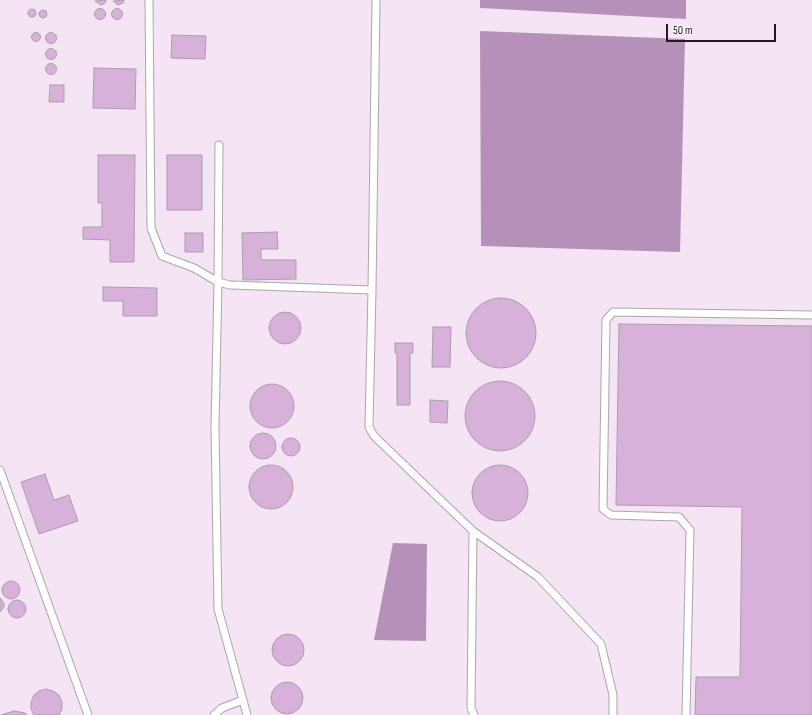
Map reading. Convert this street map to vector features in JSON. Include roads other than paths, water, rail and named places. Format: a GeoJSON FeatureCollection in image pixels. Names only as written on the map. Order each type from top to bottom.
{"type":"FeatureCollection","features":[{"type":"Feature","properties":{"kind":"lane"},"geometry":{"type":"LineString","coordinates":[[149,0],[151,228],[162,256],[194,268],[218,282],[230,285],[372,290]]}},
{"type":"Feature","properties":{"kind":"lane"},"geometry":{"type":"LineString","coordinates":[[376,0],[369,427],[374,436],[473,531],[538,577],[601,644],[613,694],[613,715]]}},
{"type":"Feature","properties":{"kind":"lane"},"geometry":{"type":"LineString","coordinates":[[219,145],[215,427],[218,608],[247,715]]}},
{"type":"Feature","properties":{"kind":"lane"},"geometry":{"type":"LineString","coordinates":[[686,715],[690,530],[679,517],[611,515],[603,509],[606,320],[613,312],[812,315]]}},
{"type":"Feature","properties":{"kind":"lane"},"geometry":{"type":"LineString","coordinates":[[0,470],[88,715]]}},
{"type":"Feature","properties":{"kind":"lane"},"geometry":{"type":"LineString","coordinates":[[473,531],[471,708],[474,715]]}},
{"type":"Feature","properties":{"kind":"lane"},"geometry":{"type":"LineString","coordinates":[[214,715],[222,708],[243,700]]}}]}
